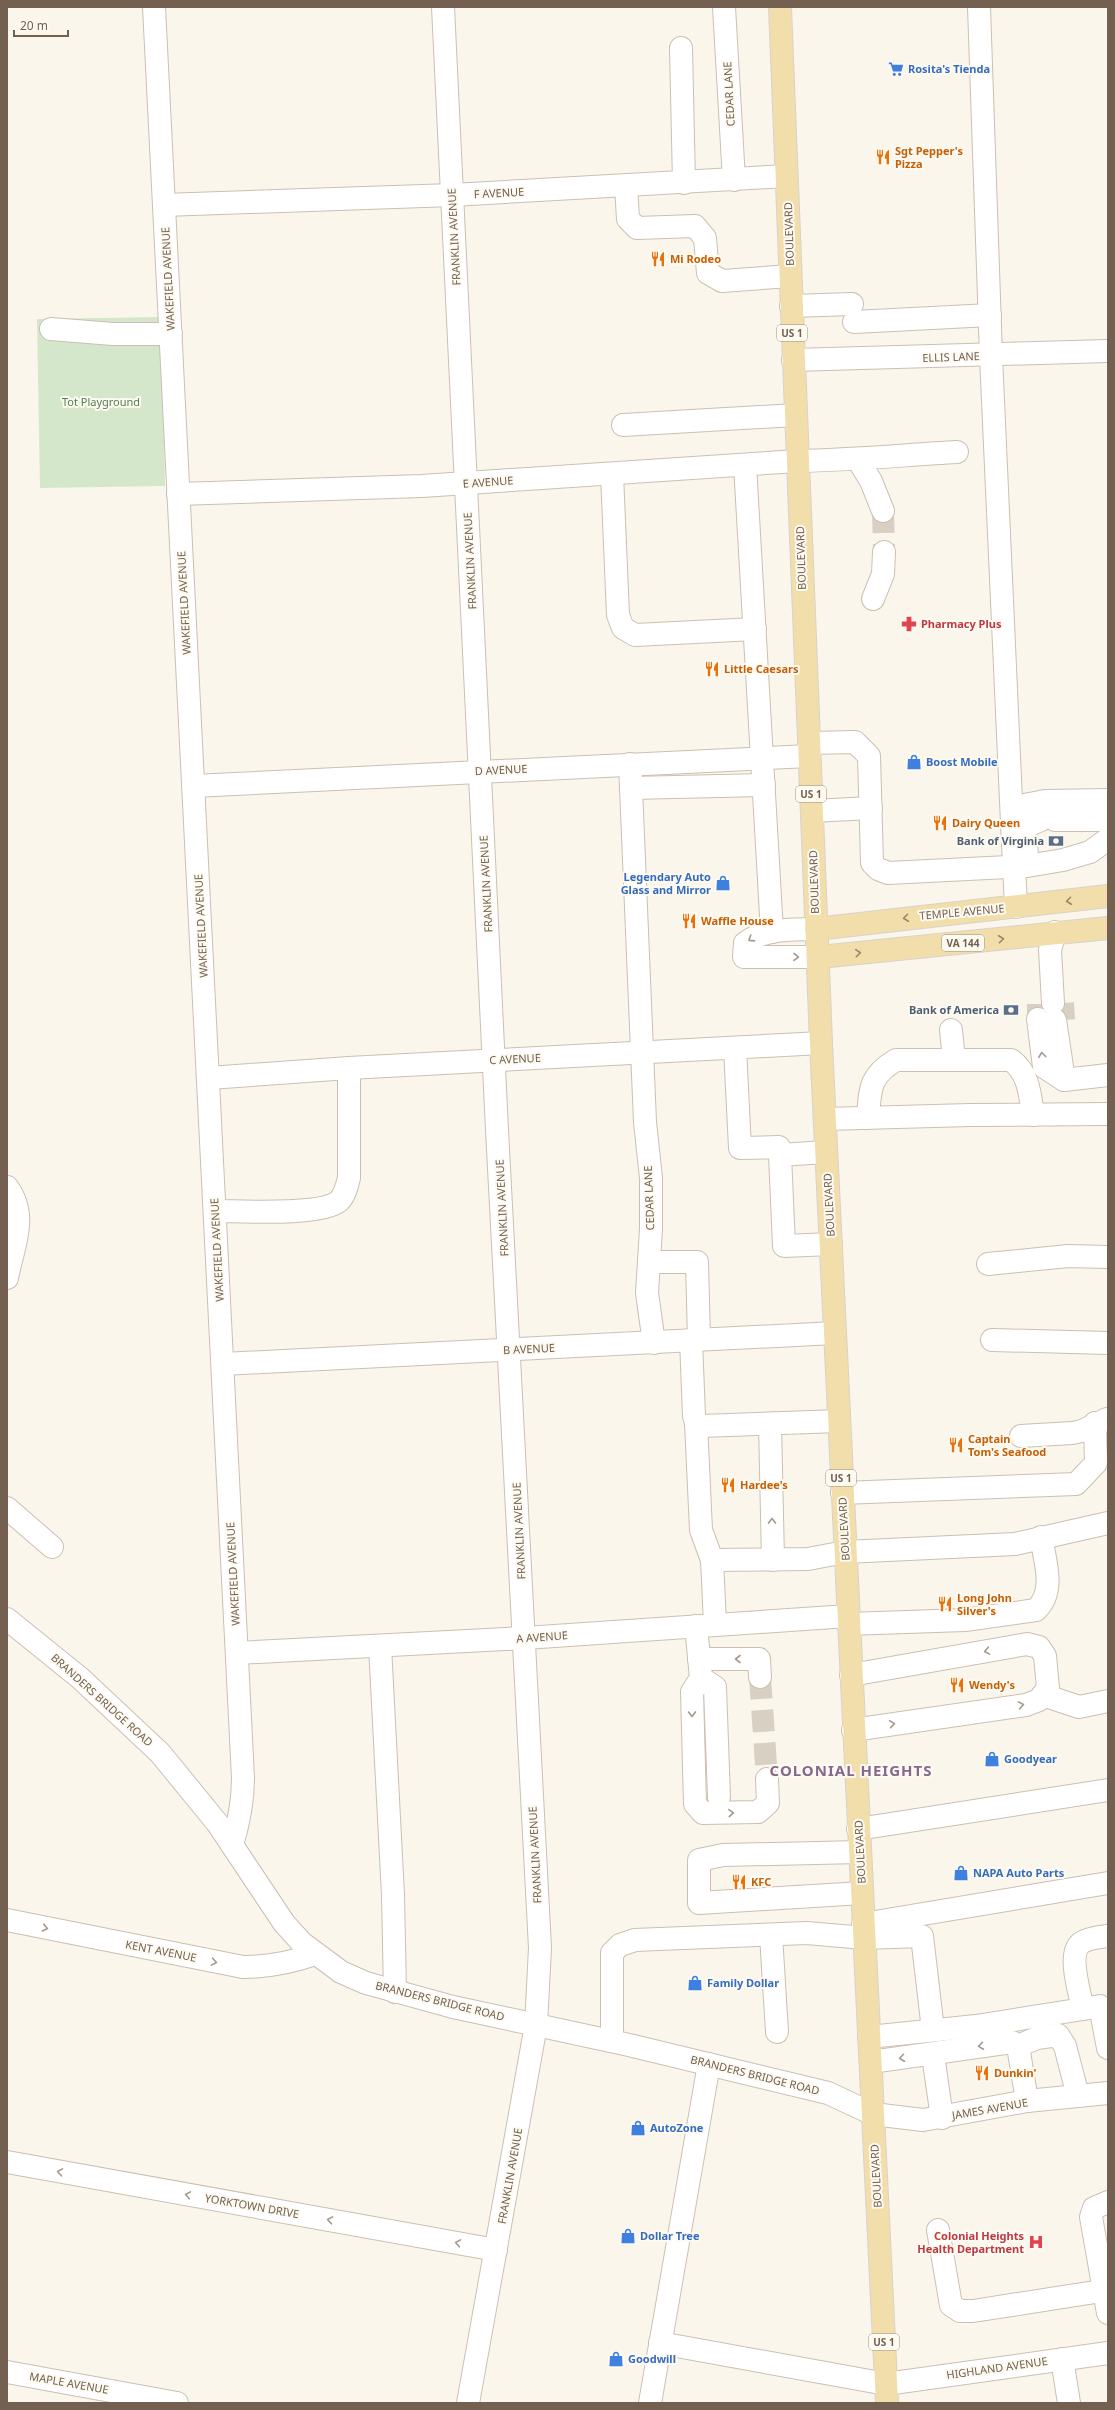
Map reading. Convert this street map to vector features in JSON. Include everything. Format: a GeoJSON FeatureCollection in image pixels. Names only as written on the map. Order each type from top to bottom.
{"type":"FeatureCollection","features":[{"type":"Feature","properties":{"kind":"main road","name":"BOULEVARD"},"geometry":{"type":"LineString","coordinates":[[780,7],[816,929],[819,957],[824,1119],[853,1730],[887,2393]]}},
{"type":"Feature","properties":{"kind":"main road","name":"TEMPLE AVENUE"},"geometry":{"type":"LineString","coordinates":[[816,929],[1108,896]]}},
{"type":"Feature","properties":{"kind":"main road","name":"VA 144"},"geometry":{"type":"LineString","coordinates":[[819,957],[950,945],[1048,939],[1108,928]]}},
{"type":"Feature","properties":{"kind":"street","name":"WAKEFIELD AVENUE"},"geometry":{"type":"LineString","coordinates":[[154,7],[209,1078],[243,1799],[238,1825],[232,1844]]}},
{"type":"Feature","properties":{"kind":"street","name":"FRANKLIN AVENUE"},"geometry":{"type":"LineString","coordinates":[[443,7],[494,1060],[540,1948],[536,2025],[468,2403]]}},
{"type":"Feature","properties":{"kind":"street","name":"CEDAR LANE"},"geometry":{"type":"LineString","coordinates":[[724,7],[734,180]]}},
{"type":"Feature","properties":{"kind":"street"},"geometry":{"type":"LineString","coordinates":[[979,7],[991,356],[1012,823],[1021,866]]}},
{"type":"Feature","properties":{"kind":"street"},"geometry":{"type":"LineString","coordinates":[[681,48],[684,183]]}},
{"type":"Feature","properties":{"kind":"street","name":"F AVENUE"},"geometry":{"type":"LineString","coordinates":[[164,205],[452,195],[786,176]]}},
{"type":"Feature","properties":{"kind":"street"},"geometry":{"type":"LineString","coordinates":[[626,186],[628,219],[637,228],[695,226],[705,238],[708,273],[722,281],[790,276]]}},
{"type":"Feature","properties":{"kind":"street"},"geometry":{"type":"LineString","coordinates":[[791,306],[853,313],[990,315]]}},
{"type":"Feature","properties":{"kind":"street"},"geometry":{"type":"LineString","coordinates":[[51,329],[113,334],[171,334]]}},
{"type":"Feature","properties":{"kind":"street","name":"ELLIS LANE"},"geometry":{"type":"LineString","coordinates":[[793,360],[991,356],[1108,351]]}},
{"type":"Feature","properties":{"kind":"street"},"geometry":{"type":"LineString","coordinates":[[623,425],[795,415]]}},
{"type":"Feature","properties":{"kind":"street","name":"E AVENUE"},"geometry":{"type":"LineString","coordinates":[[178,494],[466,484],[797,461],[858,460],[889,455],[957,452]]}},
{"type":"Feature","properties":{"kind":"street"},"geometry":{"type":"LineString","coordinates":[[858,460],[872,481],[882,511]]}},
{"type":"Feature","properties":{"kind":"street"},"geometry":{"type":"LineString","coordinates":[[745,465],[772,932]]}},
{"type":"Feature","properties":{"kind":"street"},"geometry":{"type":"LineString","coordinates":[[612,474],[618,615],[623,628],[635,635],[755,629]]}},
{"type":"Feature","properties":{"kind":"street"},"geometry":{"type":"LineString","coordinates":[[873,599],[884,574],[884,552]]}},
{"type":"Feature","properties":{"kind":"street","name":"D AVENUE"},"geometry":{"type":"LineString","coordinates":[[193,786],[762,758],[855,742],[869,756],[872,863],[878,869],[888,873],[1021,866],[1063,860],[1090,852],[1108,839]]}},
{"type":"Feature","properties":{"kind":"street"},"geometry":{"type":"LineString","coordinates":[[699,761],[699,785]]}},
{"type":"Feature","properties":{"kind":"street","name":"CEDAR LANE"},"geometry":{"type":"LineString","coordinates":[[630,764],[646,1144],[651,1178],[648,1311],[654,1343]]}},
{"type":"Feature","properties":{"kind":"street"},"geometry":{"type":"LineString","coordinates":[[631,788],[699,785],[764,785]]}},
{"type":"Feature","properties":{"kind":"street"},"geometry":{"type":"LineString","coordinates":[[1012,823],[1020,806],[1045,802],[1108,800]]}},
{"type":"Feature","properties":{"kind":"street"},"geometry":{"type":"LineString","coordinates":[[812,811],[871,808]]}},
{"type":"Feature","properties":{"kind":"street"},"geometry":{"type":"LineString","coordinates":[[1016,907],[1026,830],[1029,825],[1048,820],[1108,820]]}},
{"type":"Feature","properties":{"kind":"street"},"geometry":{"type":"LineString","coordinates":[[816,929],[772,932],[755,936],[745,943],[744,957],[819,957]]}},
{"type":"Feature","properties":{"kind":"street"},"geometry":{"type":"LineString","coordinates":[[1048,939],[1042,952],[1066,1080],[1108,1075]]}},
{"type":"Feature","properties":{"kind":"street"},"geometry":{"type":"LineString","coordinates":[[951,1030],[954,1060]]}},
{"type":"Feature","properties":{"kind":"street","name":"C AVENUE"},"geometry":{"type":"LineString","coordinates":[[209,1078],[349,1068],[821,1043]]}},
{"type":"Feature","properties":{"kind":"street"},"geometry":{"type":"LineString","coordinates":[[735,1048],[740,1148],[779,1147],[784,1246],[830,1244]]}},
{"type":"Feature","properties":{"kind":"street"},"geometry":{"type":"LineString","coordinates":[[868,1118],[870,1086],[881,1069],[896,1060],[1011,1060],[1021,1067],[1027,1083],[1033,1115]]}},
{"type":"Feature","properties":{"kind":"street"},"geometry":{"type":"LineString","coordinates":[[215,1211],[317,1210],[339,1200],[345,1191],[349,1178],[349,1068]]}},
{"type":"Feature","properties":{"kind":"street"},"geometry":{"type":"LineString","coordinates":[[824,1119],[1108,1114]]}},
{"type":"Feature","properties":{"kind":"street"},"geometry":{"type":"LineString","coordinates":[[780,1155],[826,1152]]}},
{"type":"Feature","properties":{"kind":"street"},"geometry":{"type":"LineString","coordinates":[[7,1187],[18,1209],[20,1224],[7,1278]]}},
{"type":"Feature","properties":{"kind":"street"},"geometry":{"type":"LineString","coordinates":[[988,1264],[1068,1256],[1108,1258]]}},
{"type":"Feature","properties":{"kind":"street"},"geometry":{"type":"LineString","coordinates":[[649,1262],[697,1262],[695,1340],[696,1423],[701,1530],[712,1560],[700,1669],[692,1692],[695,1804],[703,1813],[758,1812],[768,1803],[766,1779]]}},
{"type":"Feature","properties":{"kind":"street","name":"B AVENUE"},"geometry":{"type":"LineString","coordinates":[[223,1364],[835,1333]]}},
{"type":"Feature","properties":{"kind":"street"},"geometry":{"type":"LineString","coordinates":[[992,1340],[1108,1343]]}},
{"type":"Feature","properties":{"kind":"street"},"geometry":{"type":"LineString","coordinates":[[1021,1436],[1072,1433],[1082,1431],[1102,1421]]}},
{"type":"Feature","properties":{"kind":"street"},"geometry":{"type":"LineString","coordinates":[[842,1493],[1076,1484],[1096,1463],[1102,1421]]}},
{"type":"Feature","properties":{"kind":"street"},"geometry":{"type":"LineString","coordinates":[[696,1423],[701,1426],[839,1422]]}},
{"type":"Feature","properties":{"kind":"street"},"geometry":{"type":"LineString","coordinates":[[770,1424],[772,1560]]}},
{"type":"Feature","properties":{"kind":"street"},"geometry":{"type":"LineString","coordinates":[[7,1508],[52,1547]]}},
{"type":"Feature","properties":{"kind":"street"},"geometry":{"type":"LineString","coordinates":[[712,1560],[808,1559],[845,1552],[1015,1544],[1108,1523]]}},
{"type":"Feature","properties":{"kind":"street","name":"A AVENUE"},"geometry":{"type":"LineString","coordinates":[[236,1653],[525,1638],[706,1625],[848,1620],[965,1620],[1036,1610],[1044,1602],[1048,1590],[1041,1537]]}},
{"type":"Feature","properties":{"kind":"street","name":"BRANDERS BRIDGE ROAD"},"geometry":{"type":"LineString","coordinates":[[7,1619],[80,1678],[126,1720],[183,1780],[232,1844],[284,1923],[314,1954],[342,1972],[395,1992],[612,2041],[828,2093],[873,2114]]}},
{"type":"Feature","properties":{"kind":"street"},"geometry":{"type":"LineString","coordinates":[[851,1675],[1027,1644],[1039,1647],[1045,1656],[1048,1688],[1039,1700],[1026,1705],[853,1730]]}},
{"type":"Feature","properties":{"kind":"street"},"geometry":{"type":"LineString","coordinates":[[380,1646],[389,1849],[393,1895],[395,1992]]}},
{"type":"Feature","properties":{"kind":"street"},"geometry":{"type":"LineString","coordinates":[[700,1669],[759,1659],[760,1677]]}},
{"type":"Feature","properties":{"kind":"street"},"geometry":{"type":"LineString","coordinates":[[700,1669],[715,1687],[719,1797]]}},
{"type":"Feature","properties":{"kind":"street"},"geometry":{"type":"LineString","coordinates":[[1043,1695],[1079,1707],[1108,1702]]}},
{"type":"Feature","properties":{"kind":"street"},"geometry":{"type":"LineString","coordinates":[[858,1829],[1108,1790]]}},
{"type":"Feature","properties":{"kind":"street"},"geometry":{"type":"LineString","coordinates":[[860,1852],[723,1855],[699,1860],[699,1903],[862,1893]]}},
{"type":"Feature","properties":{"kind":"street"},"geometry":{"type":"LineString","coordinates":[[864,1931],[1108,1883]]}},
{"type":"Feature","properties":{"kind":"street","name":"KENT AVENUE"},"geometry":{"type":"LineString","coordinates":[[7,1920],[243,1967],[264,1967],[289,1963],[314,1954]]}},
{"type":"Feature","properties":{"kind":"street"},"geometry":{"type":"LineString","coordinates":[[612,2041],[612,1953],[620,1945],[635,1940],[864,1931],[922,1936],[933,2030]]}},
{"type":"Feature","properties":{"kind":"street"},"geometry":{"type":"LineString","coordinates":[[771,1935],[777,2032]]}},
{"type":"Feature","properties":{"kind":"street"},"geometry":{"type":"LineString","coordinates":[[1108,1936],[1081,1943],[1074,1952],[1075,1969],[1097,2003],[1108,2048]]}},
{"type":"Feature","properties":{"kind":"street"},"geometry":{"type":"LineString","coordinates":[[869,2037],[976,2026],[1097,2003]]}},
{"type":"Feature","properties":{"kind":"street"},"geometry":{"type":"LineString","coordinates":[[1018,2046],[1037,2038],[1058,2034],[1065,2046],[1078,2096]]}},
{"type":"Feature","properties":{"kind":"street"},"geometry":{"type":"LineString","coordinates":[[871,2062],[933,2055],[1012,2042],[1018,2046],[1027,2101]]}},
{"type":"Feature","properties":{"kind":"street"},"geometry":{"type":"LineString","coordinates":[[933,2055],[942,2118]]}},
{"type":"Feature","properties":{"kind":"street"},"geometry":{"type":"LineString","coordinates":[[650,2403],[708,2064]]}},
{"type":"Feature","properties":{"kind":"street","name":"JAMES AVENUE"},"geometry":{"type":"LineString","coordinates":[[873,2114],[923,2120],[942,2118],[1027,2101],[1108,2093]]}},
{"type":"Feature","properties":{"kind":"street","name":"YORKTOWN DRIVE"},"geometry":{"type":"LineString","coordinates":[[7,2162],[496,2250]]}},
{"type":"Feature","properties":{"kind":"street"},"geometry":{"type":"LineString","coordinates":[[1108,2202],[1094,2208],[1091,2217],[1106,2290],[1108,2313]]}},
{"type":"Feature","properties":{"kind":"street"},"geometry":{"type":"LineString","coordinates":[[938,2230],[951,2305],[960,2311],[972,2311],[1106,2290]]}},
{"type":"Feature","properties":{"kind":"street","name":"HIGHLAND AVENUE"},"geometry":{"type":"LineString","coordinates":[[660,2344],[887,2393],[1062,2359],[1108,2353]]}},
{"type":"Feature","properties":{"kind":"street"},"geometry":{"type":"LineString","coordinates":[[1062,2359],[1069,2403]]}},
{"type":"Feature","properties":{"kind":"street","name":"MAPLE AVENUE"},"geometry":{"type":"LineString","coordinates":[[7,2372],[177,2403]]}},
{"type":"Feature","properties":{"kind":"green space","name":"Tot Playground"},"geometry":{"type":"Polygon","coordinates":[[[162,317],[165,486],[40,488],[37,319],[162,317]]]}},
{"type":"Feature","properties":{"kind":"tunnel"},"geometry":{"type":"LineString","coordinates":[[883,511],[884,552]]}},
{"type":"Feature","properties":{"kind":"tunnel"},"geometry":{"type":"LineString","coordinates":[[1063,1003],[1064,1020]]}},
{"type":"Feature","properties":{"kind":"tunnel"},"geometry":{"type":"LineString","coordinates":[[1038,1004],[1038,1019]]}},
{"type":"Feature","properties":{"kind":"tunnel"},"geometry":{"type":"LineString","coordinates":[[760,1677],[767,1779]]}},
{"type":"Feature","properties":{"kind":"place","name":"Rosita's Tienda"},"geometry":{"type":"Point","coordinates":[896,69]}},
{"type":"Feature","properties":{"kind":"place","name":"Sgt Pepper's Pizza"},"geometry":{"type":"Point","coordinates":[883,157]}},
{"type":"Feature","properties":{"kind":"place","name":"Mi Rodeo"},"geometry":{"type":"Point","coordinates":[658,259]}},
{"type":"Feature","properties":{"kind":"place","name":"Pharmacy Plus"},"geometry":{"type":"Point","coordinates":[909,624]}},
{"type":"Feature","properties":{"kind":"place","name":"Little Caesars"},"geometry":{"type":"Point","coordinates":[712,669]}},
{"type":"Feature","properties":{"kind":"place","name":"Boost Mobile"},"geometry":{"type":"Point","coordinates":[914,762]}},
{"type":"Feature","properties":{"kind":"place","name":"Dairy Queen"},"geometry":{"type":"Point","coordinates":[940,823]}},
{"type":"Feature","properties":{"kind":"place","name":"Bank of Virginia"},"geometry":{"type":"Point","coordinates":[1056,841]}},
{"type":"Feature","properties":{"kind":"place","name":"Legendary Auto Glass and Mirror"},"geometry":{"type":"Point","coordinates":[723,883]}},
{"type":"Feature","properties":{"kind":"place","name":"Waffle House"},"geometry":{"type":"Point","coordinates":[689,921]}},
{"type":"Feature","properties":{"kind":"place","name":"Bank of America"},"geometry":{"type":"Point","coordinates":[1011,1010]}},
{"type":"Feature","properties":{"kind":"place","name":"Captain Tom's Seafood"},"geometry":{"type":"Point","coordinates":[956,1445]}},
{"type":"Feature","properties":{"kind":"place","name":"Hardee's"},"geometry":{"type":"Point","coordinates":[728,1485]}},
{"type":"Feature","properties":{"kind":"place","name":"Long John Silver's"},"geometry":{"type":"Point","coordinates":[945,1604]}},
{"type":"Feature","properties":{"kind":"place","name":"Wendy's"},"geometry":{"type":"Point","coordinates":[957,1685]}},
{"type":"Feature","properties":{"kind":"place","name":"Goodyear"},"geometry":{"type":"Point","coordinates":[992,1759]}},
{"type":"Feature","properties":{"kind":"place","name":"NAPA Auto Parts"},"geometry":{"type":"Point","coordinates":[961,1873]}},
{"type":"Feature","properties":{"kind":"place","name":"KFC"},"geometry":{"type":"Point","coordinates":[739,1882]}},
{"type":"Feature","properties":{"kind":"place","name":"Family Dollar"},"geometry":{"type":"Point","coordinates":[695,1983]}},
{"type":"Feature","properties":{"kind":"place","name":"Dunkin'"},"geometry":{"type":"Point","coordinates":[982,2073]}},
{"type":"Feature","properties":{"kind":"place","name":"AutoZone"},"geometry":{"type":"Point","coordinates":[638,2128]}},
{"type":"Feature","properties":{"kind":"place","name":"Dollar Tree"},"geometry":{"type":"Point","coordinates":[628,2236]}},
{"type":"Feature","properties":{"kind":"place","name":"Colonial Heights Health Department"},"geometry":{"type":"Point","coordinates":[1036,2242]}},
{"type":"Feature","properties":{"kind":"place","name":"Goodwill"},"geometry":{"type":"Point","coordinates":[616,2359]}},
{"type":"Feature","properties":{"kind":"district","name":"COLONIAL HEIGHTS"},"geometry":{"type":"Point","coordinates":[851,1771]}}]}
